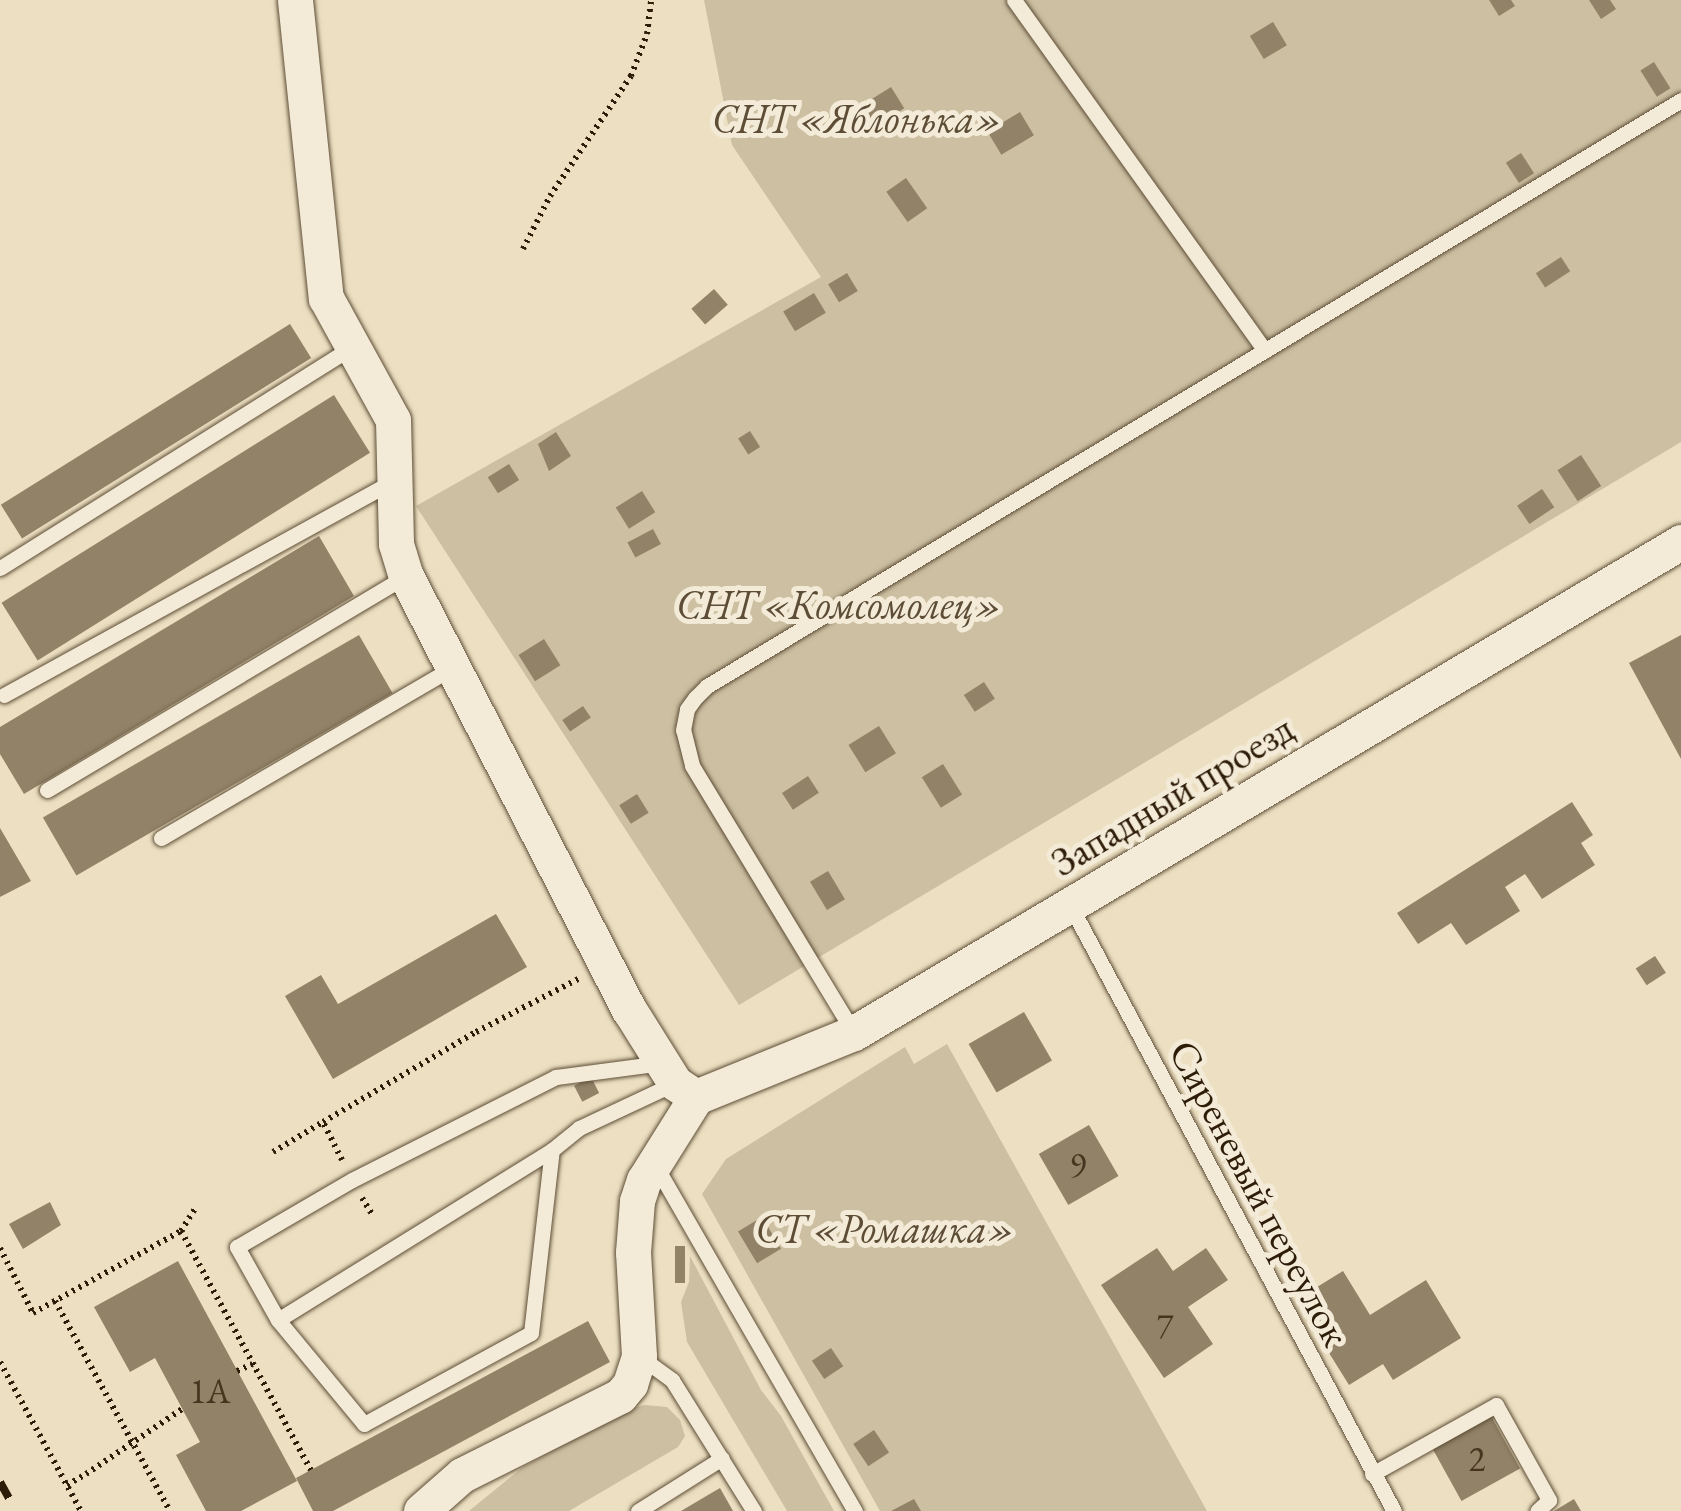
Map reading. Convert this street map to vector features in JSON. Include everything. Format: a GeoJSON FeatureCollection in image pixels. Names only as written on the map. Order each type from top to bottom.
{"type":"FeatureCollection","features":[{"type":"Feature","properties":{"kind":"street"},"geometry":{"type":"LineString","coordinates":[[295,0],[326,298],[394,420],[396,544],[406,576],[455,666],[544,850],[678,1081],[654,1163],[637,1200],[634,1227],[638,1356],[630,1384],[620,1396],[462,1475],[422,1511]]}},
{"type":"Feature","properties":{"kind":"street","name":"Западный проезд"},"geometry":{"type":"LineString","coordinates":[[678,1081],[854,1033],[1681,542]]}},
{"type":"Feature","properties":{"kind":"lane"},"geometry":{"type":"LineString","coordinates":[[1021,2],[1265,350]]}},
{"type":"Feature","properties":{"kind":"lane"},"geometry":{"type":"LineString","coordinates":[[854,1033],[692,764],[683,730],[688,709],[707,686],[1681,100]]}},
{"type":"Feature","properties":{"kind":"lane"},"geometry":{"type":"LineString","coordinates":[[0,568],[352,347]]}},
{"type":"Feature","properties":{"kind":"lane"},"geometry":{"type":"LineString","coordinates":[[4,695],[392,482]]}},
{"type":"Feature","properties":{"kind":"lane"},"geometry":{"type":"LineString","coordinates":[[47,790],[406,576]]}},
{"type":"Feature","properties":{"kind":"lane"},"geometry":{"type":"LineString","coordinates":[[161,838],[455,666]]}},
{"type":"Feature","properties":{"kind":"lane","name":"Сиреневый переулок"},"geometry":{"type":"LineString","coordinates":[[1070,905],[1394,1511]]}},
{"type":"Feature","properties":{"kind":"lane"},"geometry":{"type":"LineString","coordinates":[[552,1150],[531,1333],[364,1424],[278,1320],[237,1247],[352,1180],[556,1076],[678,1081]]}},
{"type":"Feature","properties":{"kind":"lane"},"geometry":{"type":"LineString","coordinates":[[278,1320],[552,1150],[579,1128],[678,1081]]}},
{"type":"Feature","properties":{"kind":"lane"},"geometry":{"type":"LineString","coordinates":[[654,1163],[855,1511]]}},
{"type":"Feature","properties":{"kind":"lane"},"geometry":{"type":"LineString","coordinates":[[638,1356],[672,1380],[754,1511]]}},
{"type":"Feature","properties":{"kind":"lane"},"geometry":{"type":"LineString","coordinates":[[1372,1474],[1496,1405],[1549,1500],[1537,1511]]}},
{"type":"Feature","properties":{"kind":"lane"},"geometry":{"type":"LineString","coordinates":[[638,1511],[722,1458]]}},
{"type":"Feature","properties":{"kind":"path"},"geometry":{"type":"LineString","coordinates":[[524,249],[550,196],[631,76],[647,34],[651,0]]}},
{"type":"Feature","properties":{"kind":"path"},"geometry":{"type":"LineString","coordinates":[[274,1152],[476,1032],[580,978],[589,993]]}},
{"type":"Feature","properties":{"kind":"path"},"geometry":{"type":"LineString","coordinates":[[322,1122],[372,1214]]}},
{"type":"Feature","properties":{"kind":"path"},"geometry":{"type":"LineString","coordinates":[[0,1248],[33,1312],[181,1231],[196,1206]]}},
{"type":"Feature","properties":{"kind":"path"},"geometry":{"type":"LineString","coordinates":[[181,1231],[311,1470]]}},
{"type":"Feature","properties":{"kind":"path"},"geometry":{"type":"LineString","coordinates":[[55,1300],[170,1511]]}},
{"type":"Feature","properties":{"kind":"path"},"geometry":{"type":"LineString","coordinates":[[0,1362],[82,1511]]}},
{"type":"Feature","properties":{"kind":"path"},"geometry":{"type":"LineString","coordinates":[[238,1371],[253,1364]]}},
{"type":"Feature","properties":{"kind":"path"},"geometry":{"type":"LineString","coordinates":[[67,1485],[182,1409]]}},
{"type":"Feature","properties":{"kind":"green space","name":"СНТ «Комсомолец»"},"geometry":{"type":"Polygon","coordinates":[[[704,0],[1681,0],[1681,442],[739,1005],[416,506],[821,277],[732,145],[704,0]]]}},
{"type":"Feature","properties":{"kind":"green space","name":"СТ «Ромашка»"},"geometry":{"type":"Polygon","coordinates":[[[947,1044],[1207,1511],[880,1511],[702,1194],[726,1159],[905,1047],[914,1064],[947,1044]]]}},
{"type":"Feature","properties":{"kind":"green space"},"geometry":{"type":"Polygon","coordinates":[[[690,1256],[761,1390],[781,1416],[834,1511],[787,1511],[687,1342],[681,1302],[689,1282],[690,1256]]]}},
{"type":"Feature","properties":{"kind":"green space"},"geometry":{"type":"Polygon","coordinates":[[[645,1405],[667,1407],[680,1420],[685,1436],[678,1447],[569,1511],[469,1511],[523,1467],[629,1409],[645,1405]]]}},
{"type":"Feature","properties":{"kind":"building"},"geometry":{"type":"Polygon","coordinates":[[[1489,0],[1511,0],[1515,6],[1499,16],[1489,0]]]}},
{"type":"Feature","properties":{"kind":"building"},"geometry":{"type":"Polygon","coordinates":[[[1589,0],[1610,0],[1616,9],[1601,19],[1589,0]]]}},
{"type":"Feature","properties":{"kind":"building"},"geometry":{"type":"Polygon","coordinates":[[[1273,22],[1287,45],[1264,59],[1250,36],[1273,22]]]}},
{"type":"Feature","properties":{"kind":"building"},"geometry":{"type":"Polygon","coordinates":[[[1654,62],[1670,88],[1657,97],[1640,70],[1654,62]]]}},
{"type":"Feature","properties":{"kind":"building"},"geometry":{"type":"Polygon","coordinates":[[[891,87],[904,108],[872,128],[859,107],[891,87]]]}},
{"type":"Feature","properties":{"kind":"building"},"geometry":{"type":"Polygon","coordinates":[[[1020,112],[1034,135],[1001,155],[987,132],[1020,112]]]}},
{"type":"Feature","properties":{"kind":"building"},"geometry":{"type":"Polygon","coordinates":[[[1521,153],[1534,173],[1519,183],[1506,163],[1521,153]]]}},
{"type":"Feature","properties":{"kind":"building"},"geometry":{"type":"Polygon","coordinates":[[[906,178],[927,208],[908,222],[886,192],[906,178]]]}},
{"type":"Feature","properties":{"kind":"building"},"geometry":{"type":"Polygon","coordinates":[[[1561,257],[1570,271],[1545,288],[1536,273],[1561,257]]]}},
{"type":"Feature","properties":{"kind":"building"},"geometry":{"type":"Polygon","coordinates":[[[847,273],[858,291],[839,302],[828,284],[847,273]]]}},
{"type":"Feature","properties":{"kind":"building"},"geometry":{"type":"Polygon","coordinates":[[[714,289],[728,305],[705,325],[691,309],[714,289]]]}},
{"type":"Feature","properties":{"kind":"building"},"geometry":{"type":"Polygon","coordinates":[[[814,293],[826,313],[795,331],[783,312],[814,293]]]}},
{"type":"Feature","properties":{"kind":"building"},"geometry":{"type":"Polygon","coordinates":[[[290,324],[311,358],[22,539],[1,505],[290,324]]]}},
{"type":"Feature","properties":{"kind":"building"},"geometry":{"type":"Polygon","coordinates":[[[334,395],[370,453],[38,660],[2,603],[334,395]]]}},
{"type":"Feature","properties":{"kind":"building"},"geometry":{"type":"Polygon","coordinates":[[[750,431],[760,447],[748,455],[738,438],[750,431]]]}},
{"type":"Feature","properties":{"kind":"building"},"geometry":{"type":"Polygon","coordinates":[[[556,432],[571,456],[549,471],[538,444],[556,432]]]}},
{"type":"Feature","properties":{"kind":"building"},"geometry":{"type":"Polygon","coordinates":[[[1581,455],[1601,486],[1578,501],[1558,470],[1581,455]]]}},
{"type":"Feature","properties":{"kind":"building"},"geometry":{"type":"Polygon","coordinates":[[[509,464],[519,480],[498,493],[488,477],[509,464]]]}},
{"type":"Feature","properties":{"kind":"building"},"geometry":{"type":"Polygon","coordinates":[[[1542,489],[1554,507],[1529,524],[1517,506],[1542,489]]]}},
{"type":"Feature","properties":{"kind":"building"},"geometry":{"type":"Polygon","coordinates":[[[642,491],[655,512],[629,529],[616,507],[642,491]]]}},
{"type":"Feature","properties":{"kind":"building"},"geometry":{"type":"Polygon","coordinates":[[[653,529],[661,544],[635,558],[627,543],[653,529]]]}},
{"type":"Feature","properties":{"kind":"building"},"geometry":{"type":"Polygon","coordinates":[[[319,536],[354,596],[24,794],[0,754],[0,727],[319,536]]]}},
{"type":"Feature","properties":{"kind":"building"},"geometry":{"type":"Polygon","coordinates":[[[359,635],[393,693],[76,876],[43,818],[359,635]]]}},
{"type":"Feature","properties":{"kind":"building"},"geometry":{"type":"Polygon","coordinates":[[[1681,635],[1681,759],[1629,663],[1681,635]]]}},
{"type":"Feature","properties":{"kind":"building"},"geometry":{"type":"Polygon","coordinates":[[[544,639],[560,665],[535,681],[519,655],[544,639]]]}},
{"type":"Feature","properties":{"kind":"building"},"geometry":{"type":"Polygon","coordinates":[[[984,682],[995,699],[975,712],[964,695],[984,682]]]}},
{"type":"Feature","properties":{"kind":"building"},"geometry":{"type":"Polygon","coordinates":[[[583,706],[591,718],[570,732],[562,720],[583,706]]]}},
{"type":"Feature","properties":{"kind":"building"},"geometry":{"type":"Polygon","coordinates":[[[879,726],[896,753],[865,772],[848,745],[879,726]]]}},
{"type":"Feature","properties":{"kind":"building"},"geometry":{"type":"Polygon","coordinates":[[[943,764],[962,795],[941,808],[922,777],[943,764]]]}},
{"type":"Feature","properties":{"kind":"building"},"geometry":{"type":"Polygon","coordinates":[[[808,776],[819,793],[793,810],[782,793],[808,776]]]}},
{"type":"Feature","properties":{"kind":"building"},"geometry":{"type":"Polygon","coordinates":[[[637,794],[649,813],[631,824],[619,805],[637,794]]]}},
{"type":"Feature","properties":{"kind":"building"},"geometry":{"type":"Polygon","coordinates":[[[1572,802],[1593,835],[1581,843],[1595,865],[1542,899],[1525,874],[1505,887],[1520,911],[1466,945],[1451,923],[1418,944],[1397,913],[1572,802]]]}},
{"type":"Feature","properties":{"kind":"building"},"geometry":{"type":"Polygon","coordinates":[[[0,828],[31,881],[0,897],[0,828]]]}},
{"type":"Feature","properties":{"kind":"building"},"geometry":{"type":"Polygon","coordinates":[[[828,871],[845,899],[827,910],[810,882],[828,871]]]}},
{"type":"Feature","properties":{"kind":"building"},"geometry":{"type":"Polygon","coordinates":[[[496,914],[527,967],[333,1079],[285,996],[321,975],[338,1004],[496,914]]]}},
{"type":"Feature","properties":{"kind":"building"},"geometry":{"type":"Polygon","coordinates":[[[1655,956],[1666,973],[1647,985],[1636,969],[1655,956]]]}},
{"type":"Feature","properties":{"kind":"building"},"geometry":{"type":"Polygon","coordinates":[[[1024,1012],[1052,1060],[997,1092],[969,1044],[1024,1012]]]}},
{"type":"Feature","properties":{"kind":"building"},"geometry":{"type":"Polygon","coordinates":[[[591,1077],[599,1093],[582,1102],[574,1086],[591,1077]]]}},
{"type":"Feature","properties":{"kind":"building"},"geometry":{"type":"Polygon","coordinates":[[[1089,1125],[1118,1176],[1068,1205],[1039,1154],[1089,1125]]]}},
{"type":"Feature","properties":{"kind":"building"},"geometry":{"type":"Polygon","coordinates":[[[50,1202],[61,1225],[23,1249],[9,1224],[50,1202]]]}},
{"type":"Feature","properties":{"kind":"building"},"geometry":{"type":"Polygon","coordinates":[[[762,1217],[781,1249],[757,1263],[738,1231],[762,1217]]]}},
{"type":"Feature","properties":{"kind":"building"},"geometry":{"type":"Polygon","coordinates":[[[675,1246],[685,1246],[685,1283],[675,1283],[675,1246]]]}},
{"type":"Feature","properties":{"kind":"building"},"geometry":{"type":"Polygon","coordinates":[[[1157,1248],[1173,1271],[1206,1248],[1228,1280],[1188,1307],[1213,1344],[1164,1378],[1101,1285],[1157,1248]]]}},
{"type":"Feature","properties":{"kind":"building"},"geometry":{"type":"Polygon","coordinates":[[[178,1261],[297,1481],[241,1511],[206,1511],[176,1455],[200,1442],[155,1358],[130,1372],[94,1307],[178,1261]]]}},
{"type":"Feature","properties":{"kind":"building"},"geometry":{"type":"Polygon","coordinates":[[[1343,1271],[1370,1315],[1426,1280],[1461,1338],[1393,1380],[1383,1364],[1349,1385],[1296,1300],[1343,1271]]]}},
{"type":"Feature","properties":{"kind":"building"},"geometry":{"type":"Polygon","coordinates":[[[588,1321],[610,1362],[333,1511],[313,1511],[296,1478],[588,1321]]]}},
{"type":"Feature","properties":{"kind":"building"},"geometry":{"type":"Polygon","coordinates":[[[831,1348],[843,1366],[824,1379],[812,1361],[831,1348]]]}},
{"type":"Feature","properties":{"kind":"building"},"geometry":{"type":"Polygon","coordinates":[[[1491,1416],[1520,1468],[1461,1501],[1432,1448],[1491,1416]]]}},
{"type":"Feature","properties":{"kind":"building"},"geometry":{"type":"Polygon","coordinates":[[[874,1430],[889,1452],[868,1466],[853,1444],[874,1430]]]}},
{"type":"Feature","properties":{"kind":"building"},"geometry":{"type":"Polygon","coordinates":[[[720,1488],[733,1511],[681,1511],[708,1495],[720,1488]]]}},
{"type":"Feature","properties":{"kind":"building"},"geometry":{"type":"Polygon","coordinates":[[[914,1499],[921,1511],[891,1511],[914,1499]]]}},
{"type":"Feature","properties":{"kind":"building"},"geometry":{"type":"Polygon","coordinates":[[[1574,1499],[1581,1511],[1554,1511],[1574,1499]]]}},
{"type":"Feature","properties":{"kind":"railway"},"geometry":{"type":"LineString","coordinates":[[0,1482],[16,1511]]}},
{"type":"Feature","properties":{"kind":"park label","name":"СНТ «Яблонька»"},"geometry":{"type":"Point","coordinates":[857,118]}}]}
